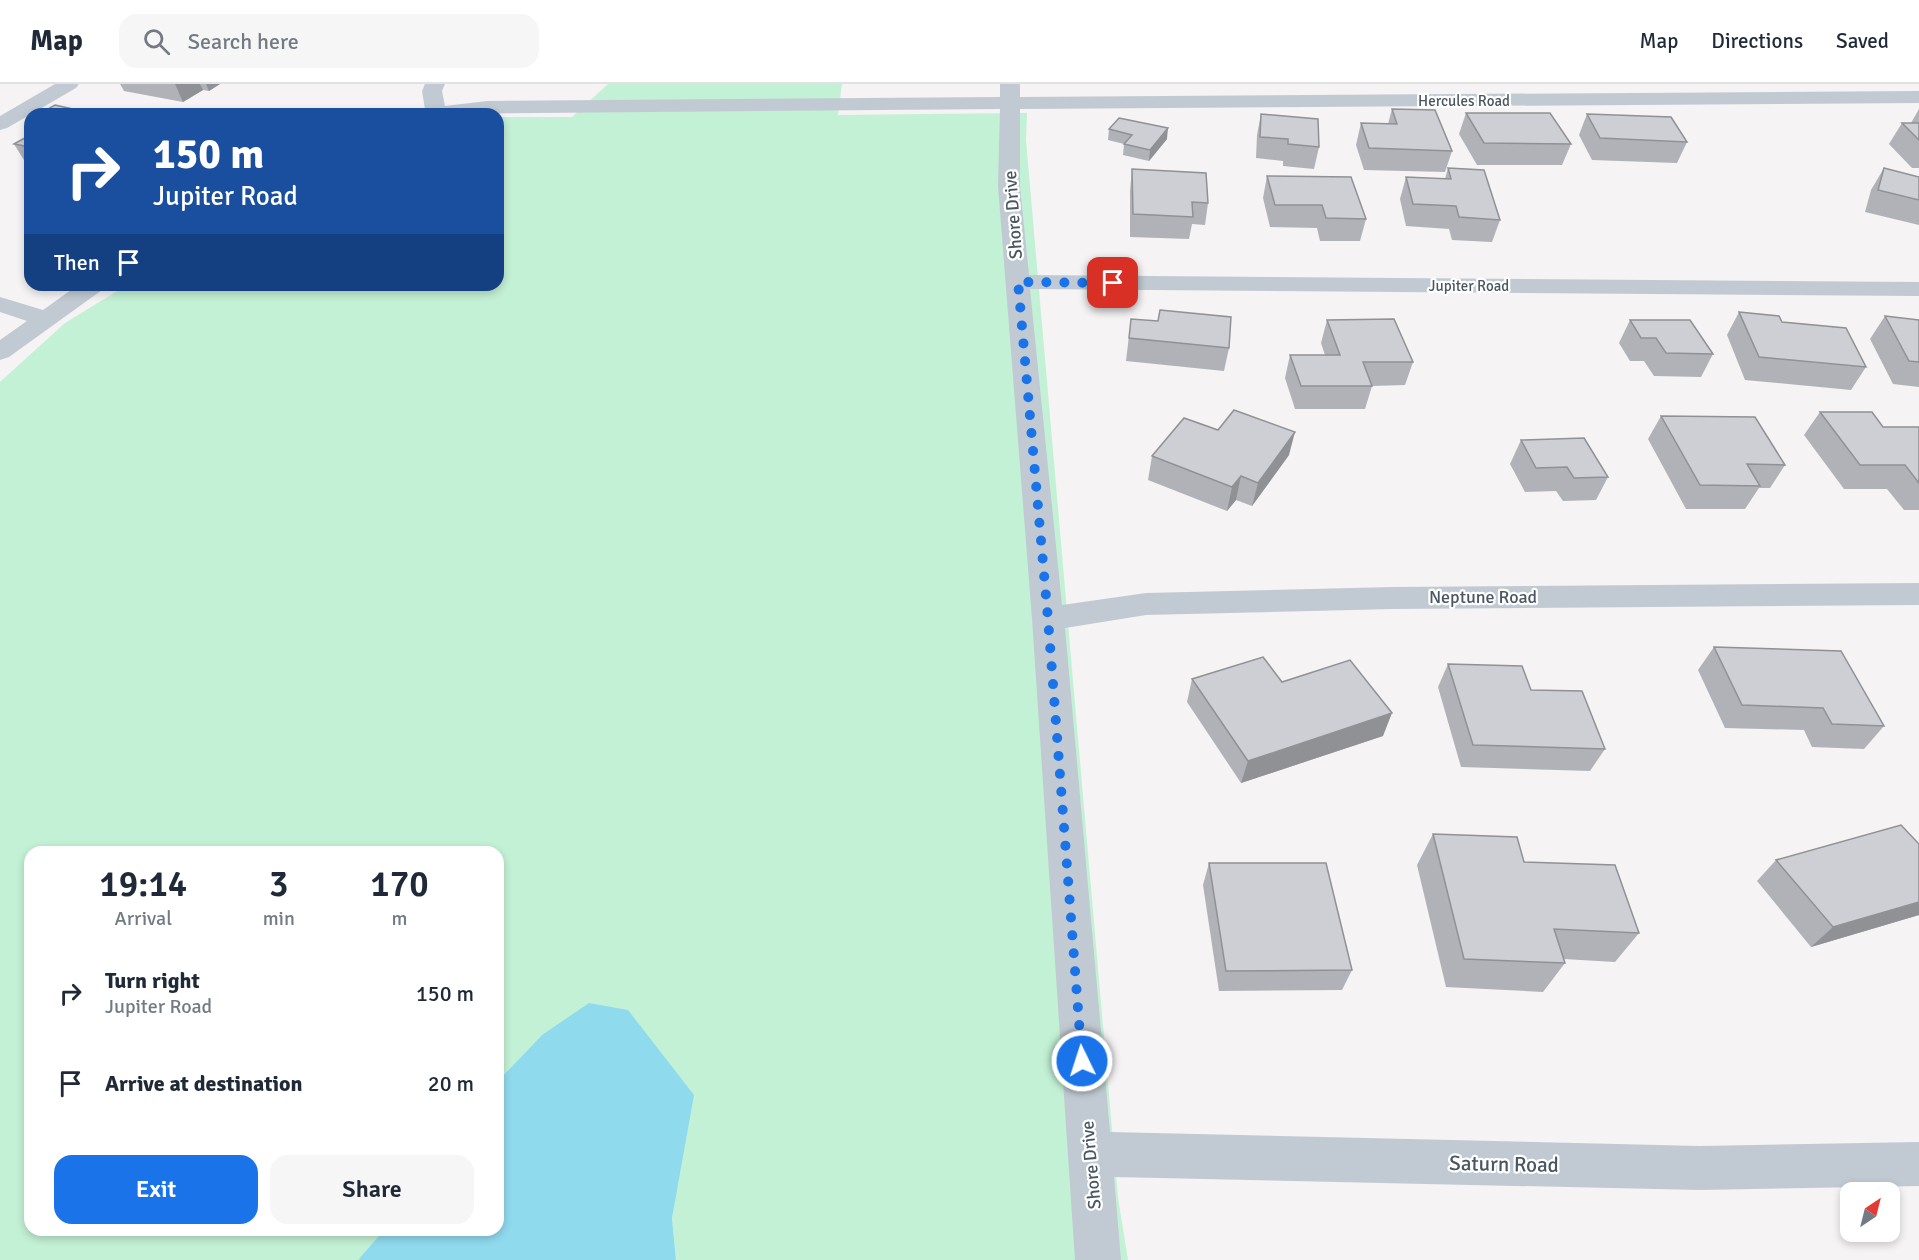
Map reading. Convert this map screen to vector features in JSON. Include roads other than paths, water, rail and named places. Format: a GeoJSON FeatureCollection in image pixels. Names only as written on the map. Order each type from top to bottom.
{"type":"FeatureCollection","features":[{"type":"Feature","properties":{"kind":"street"},"geometry":{"type":"LineString","coordinates":[[28,108],[69,84]]}},
{"type":"Feature","properties":{"kind":"street"},"geometry":{"type":"LineString","coordinates":[[433,108],[432,91],[435,84]]}},
{"type":"Feature","properties":{"kind":"street"},"geometry":{"type":"LineString","coordinates":[[479,108],[1009,94]]}},
{"type":"Feature","properties":{"kind":"street","name":"Hercules Road"},"geometry":{"type":"LineString","coordinates":[[1009,94],[1919,97]]}},
{"type":"Feature","properties":{"kind":"street","name":"Shore Drive"},"geometry":{"type":"LineString","coordinates":[[1009,94],[1009,186],[1048,619],[1098,1260]]}},
{"type":"Feature","properties":{"kind":"street"},"geometry":{"type":"LineString","coordinates":[[0,124],[24,110]]}},
{"type":"Feature","properties":{"kind":"street","name":"Jupiter Road"},"geometry":{"type":"LineString","coordinates":[[1018,282],[1919,289]]}},
{"type":"Feature","properties":{"kind":"street"},"geometry":{"type":"LineString","coordinates":[[0,352],[85,291]]}},
{"type":"Feature","properties":{"kind":"street"},"geometry":{"type":"LineString","coordinates":[[0,304],[45,319]]}},
{"type":"Feature","properties":{"kind":"street","name":"Neptune Road"},"geometry":{"type":"LineString","coordinates":[[1048,619],[1146,604],[1393,598],[1919,594]]}},
{"type":"Feature","properties":{"kind":"street","name":"Saturn Road"},"geometry":{"type":"LineString","coordinates":[[1090,1154],[1701,1168],[1919,1164]]}},
{"type":"Feature","properties":{"kind":"water"},"geometry":{"type":"Polygon","coordinates":[[[589,1003],[628,1010],[694,1095],[672,1218],[676,1260],[358,1260],[379,1236],[504,1236],[504,1075],[542,1035],[589,1003]]]}}]}
